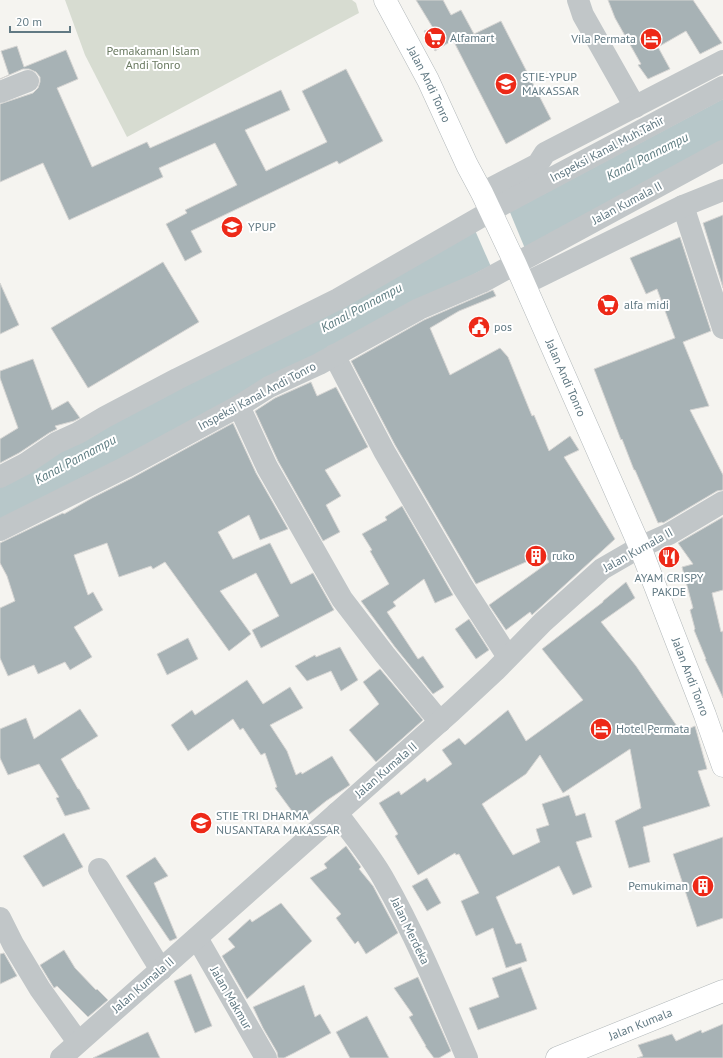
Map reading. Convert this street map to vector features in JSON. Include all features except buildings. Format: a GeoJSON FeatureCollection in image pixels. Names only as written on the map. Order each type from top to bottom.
{"type":"FeatureCollection","features":[{"type":"Feature","properties":{"kind":"main road","name":"Jalan Andi Tonro"},"geometry":{"type":"LineString","coordinates":[[385,0],[428,80],[486,201],[519,258],[524,284],[640,547],[705,715],[723,766]]}},
{"type":"Feature","properties":{"kind":"main road","name":"Jalan Kumala"},"geometry":{"type":"LineString","coordinates":[[558,1058],[723,991]]}},
{"type":"Feature","properties":{"kind":"street"},"geometry":{"type":"LineString","coordinates":[[578,0],[583,15],[634,107]]}},
{"type":"Feature","properties":{"kind":"street"},"geometry":{"type":"LineString","coordinates":[[0,477],[25,464],[56,443],[78,433],[177,379],[338,299],[394,266],[486,201],[531,152],[545,153],[723,61]]}},
{"type":"Feature","properties":{"kind":"street"},"geometry":{"type":"LineString","coordinates":[[0,92],[28,81]]}},
{"type":"Feature","properties":{"kind":"street","name":"Inspeksi Kanal Muh.Tahir"},"geometry":{"type":"LineString","coordinates":[[486,201],[505,203],[723,87]]}},
{"type":"Feature","properties":{"kind":"street","name":"Jalan Kumala II"},"geometry":{"type":"LineString","coordinates":[[519,258],[723,152]]}},
{"type":"Feature","properties":{"kind":"street"},"geometry":{"type":"LineString","coordinates":[[524,284],[683,206],[723,190]]}},
{"type":"Feature","properties":{"kind":"street"},"geometry":{"type":"LineString","coordinates":[[683,206],[723,328]]}},
{"type":"Feature","properties":{"kind":"street","name":"Inspeksi Kanal Andi Tonro"},"geometry":{"type":"LineString","coordinates":[[0,530],[126,467],[239,406],[269,387],[319,364],[419,309],[482,282],[519,258]]}},
{"type":"Feature","properties":{"kind":"street"},"geometry":{"type":"LineString","coordinates":[[334,355],[388,457],[463,587],[508,657]]}},
{"type":"Feature","properties":{"kind":"street"},"geometry":{"type":"LineString","coordinates":[[239,406],[267,467],[342,599],[385,655],[440,722]]}},
{"type":"Feature","properties":{"kind":"street","name":"Jalan Kumala II"},"geometry":{"type":"LineString","coordinates":[[60,1058],[440,722],[543,622],[602,568],[640,547],[669,534],[723,502]]}},
{"type":"Feature","properties":{"kind":"street","name":"Jalan Merdeka"},"geometry":{"type":"LineString","coordinates":[[337,813],[382,876],[403,914],[468,1058]]}},
{"type":"Feature","properties":{"kind":"street"},"geometry":{"type":"LineString","coordinates":[[98,869],[161,970]]}},
{"type":"Feature","properties":{"kind":"street"},"geometry":{"type":"LineString","coordinates":[[0,918],[13,944],[40,989],[78,1042]]}},
{"type":"Feature","properties":{"kind":"street","name":"Jalan Makmur"},"geometry":{"type":"LineString","coordinates":[[196,938],[266,1058]]}},
{"type":"Feature","properties":{"kind":"green space","name":"Pemakaman Islam Andi Tonro"},"geometry":{"type":"Polygon","coordinates":[[[65,0],[352,0],[356,3],[359,13],[127,137],[85,55],[65,0]]]}},
{"type":"Feature","properties":{"kind":"water","name":"Kanal Pannampu"},"geometry":{"type":"Polygon","coordinates":[[[723,99],[723,143],[0,524],[0,482],[723,99]]]}},
{"type":"Feature","properties":{"kind":"pier"},"geometry":{"type":"Polygon","coordinates":[[[509,210],[526,251],[492,269],[474,228],[509,210]]]}},
{"type":"Feature","properties":{"kind":"place","name":"Alfamart"},"geometry":{"type":"Point","coordinates":[435,38]}},
{"type":"Feature","properties":{"kind":"place","name":"Vila Permata"},"geometry":{"type":"Point","coordinates":[651,39]}},
{"type":"Feature","properties":{"kind":"place","name":"STIE-YPUP MAKASSAR"},"geometry":{"type":"Point","coordinates":[506,84]}},
{"type":"Feature","properties":{"kind":"place","name":"YPUP"},"geometry":{"type":"Point","coordinates":[232,227]}},
{"type":"Feature","properties":{"kind":"place","name":"alfa midi"},"geometry":{"type":"Point","coordinates":[608,305]}},
{"type":"Feature","properties":{"kind":"place","name":"pos"},"geometry":{"type":"Point","coordinates":[479,327]}},
{"type":"Feature","properties":{"kind":"place","name":"ruko"},"geometry":{"type":"Point","coordinates":[536,556]}},
{"type":"Feature","properties":{"kind":"place","name":"AYAM CRISPY PAKDE"},"geometry":{"type":"Point","coordinates":[669,557]}},
{"type":"Feature","properties":{"kind":"place","name":"Hotel Permata"},"geometry":{"type":"Point","coordinates":[601,729]}},
{"type":"Feature","properties":{"kind":"place","name":"STIE TRI DHARMA NUSANTARA MAKASSAR"},"geometry":{"type":"Point","coordinates":[201,823]}},
{"type":"Feature","properties":{"kind":"place","name":"Pemukiman"},"geometry":{"type":"Point","coordinates":[703,886]}}]}
